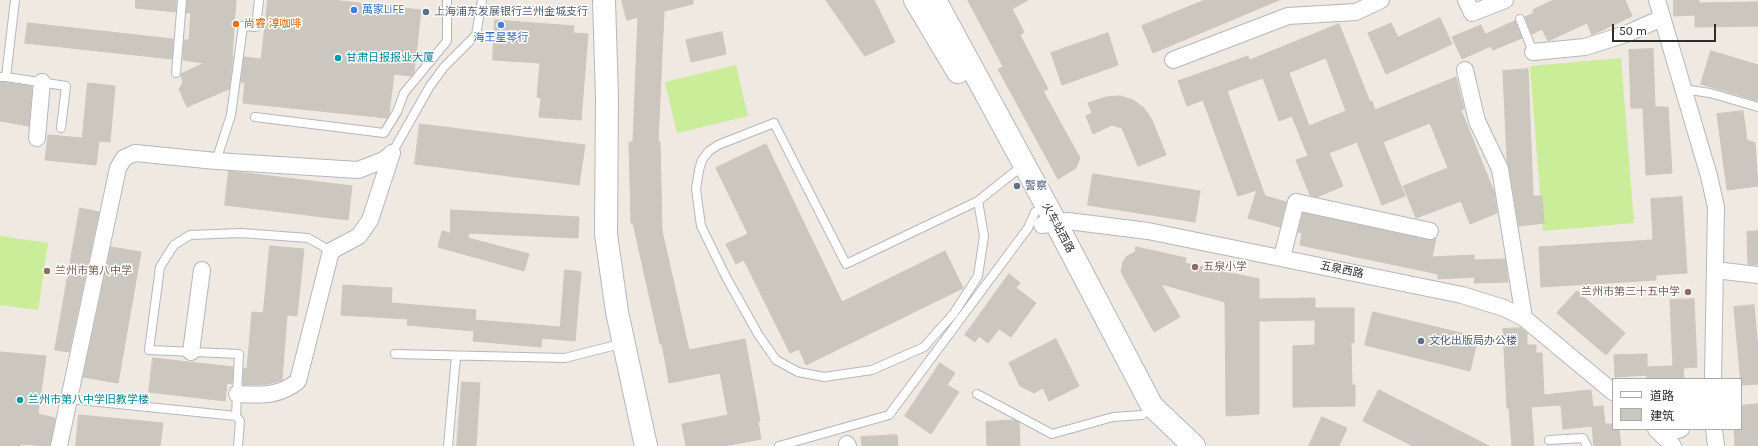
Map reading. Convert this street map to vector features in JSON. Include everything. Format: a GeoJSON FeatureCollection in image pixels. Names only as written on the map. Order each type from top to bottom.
{"type":"FeatureCollection","features":[{"type":"Feature","properties":{"kind":"main road"},"geometry":{"type":"LineString","coordinates":[[604,0],[607,98],[606,234],[617,312],[646,446]]}},
{"type":"Feature","properties":{"kind":"main road","name":"火车站西路"},"geometry":{"type":"LineString","coordinates":[[915,0],[1017,170],[1044,220],[1152,406],[1194,446]]}},
{"type":"Feature","properties":{"kind":"main road","name":"火车站西路"},"geometry":{"type":"LineString","coordinates":[[935,0],[1142,415],[1172,446]]}},
{"type":"Feature","properties":{"kind":"street"},"geometry":{"type":"LineString","coordinates":[[1466,0],[1472,12],[1505,0]]}},
{"type":"Feature","properties":{"kind":"street"},"geometry":{"type":"LineString","coordinates":[[1657,0],[1709,176],[1716,207],[1713,378]]}},
{"type":"Feature","properties":{"kind":"street"},"geometry":{"type":"LineString","coordinates":[[1174,60],[1288,16],[1356,12],[1376,1]]}},
{"type":"Feature","properties":{"kind":"street"},"geometry":{"type":"LineString","coordinates":[[1533,52],[1585,47],[1626,34],[1662,18]]}},
{"type":"Feature","properties":{"kind":"street"},"geometry":{"type":"LineString","coordinates":[[1465,70],[1477,121],[1500,169],[1524,318]]}},
{"type":"Feature","properties":{"kind":"street"},"geometry":{"type":"LineString","coordinates":[[37,138],[42,82]]}},
{"type":"Feature","properties":{"kind":"street"},"geometry":{"type":"LineString","coordinates":[[59,446],[118,168],[124,158],[135,153],[216,161],[358,170],[384,160],[392,154]]}},
{"type":"Feature","properties":{"kind":"street"},"geometry":{"type":"LineString","coordinates":[[237,394],[261,395],[287,390],[298,381],[331,251],[359,236],[370,220],[392,154]]}},
{"type":"Feature","properties":{"kind":"street"},"geometry":{"type":"LineString","coordinates":[[1282,257],[1296,202],[1430,231]]}},
{"type":"Feature","properties":{"kind":"street","name":"五泉西路"},"geometry":{"type":"LineString","coordinates":[[1044,220],[1068,221],[1148,231],[1282,257],[1462,295],[1504,308],[1524,318],[1612,391]]}},
{"type":"Feature","properties":{"kind":"street"},"geometry":{"type":"LineString","coordinates":[[191,352],[202,270]]}},
{"type":"Feature","properties":{"kind":"street"},"geometry":{"type":"LineString","coordinates":[[1714,270],[1758,275]]}},
{"type":"Feature","properties":{"kind":"street"},"geometry":{"type":"LineString","coordinates":[[1664,437],[1679,430]]}},
{"type":"Feature","properties":{"kind":"lane"},"geometry":{"type":"LineString","coordinates":[[15,0],[3,77],[66,86],[61,128]]}},
{"type":"Feature","properties":{"kind":"lane"},"geometry":{"type":"LineString","coordinates":[[176,73],[182,0]]}},
{"type":"Feature","properties":{"kind":"lane"},"geometry":{"type":"LineString","coordinates":[[216,161],[231,116],[243,26],[256,27],[259,0]]}},
{"type":"Feature","properties":{"kind":"lane"},"geometry":{"type":"LineString","coordinates":[[255,117],[384,133],[397,112],[404,92],[446,41],[448,0]]}},
{"type":"Feature","properties":{"kind":"lane"},"geometry":{"type":"LineString","coordinates":[[392,154],[430,86],[444,67],[476,35],[482,0]]}},
{"type":"Feature","properties":{"kind":"lane"},"geometry":{"type":"LineString","coordinates":[[1520,19],[1533,52]]}},
{"type":"Feature","properties":{"kind":"lane"},"geometry":{"type":"LineString","coordinates":[[1683,89],[1710,93],[1758,107]]}},
{"type":"Feature","properties":{"kind":"lane"},"geometry":{"type":"LineString","coordinates":[[978,202],[984,236],[978,276],[949,318],[924,347],[872,370],[824,377],[798,372],[776,360],[758,334],[726,277],[701,226],[696,189],[702,160],[709,151],[718,145],[774,123],[846,264],[978,202],[1017,170]]}},
{"type":"Feature","properties":{"kind":"lane"},"geometry":{"type":"LineString","coordinates":[[779,446],[889,415],[1028,228],[1044,220]]}},
{"type":"Feature","properties":{"kind":"lane"},"geometry":{"type":"LineString","coordinates":[[238,446],[240,421],[236,416],[239,354],[149,350],[160,267],[174,245],[190,235],[241,234],[308,238],[331,251]]}},
{"type":"Feature","properties":{"kind":"lane"},"geometry":{"type":"LineString","coordinates":[[395,354],[565,358],[624,343]]}},
{"type":"Feature","properties":{"kind":"lane"},"geometry":{"type":"LineString","coordinates":[[448,446],[456,356]]}},
{"type":"Feature","properties":{"kind":"lane"},"geometry":{"type":"LineString","coordinates":[[977,394],[1052,434],[1112,417],[1142,415]]}},
{"type":"Feature","properties":{"kind":"lane"},"geometry":{"type":"LineString","coordinates":[[68,399],[236,416]]}},
{"type":"Feature","properties":{"kind":"lane"},"geometry":{"type":"LineString","coordinates":[[1549,440],[1583,438],[1587,446]]}},
{"type":"Feature","properties":{"kind":"green space"},"geometry":{"type":"Polygon","coordinates":[[[1621,58],[1634,223],[1543,231],[1530,66],[1621,58]]]}},
{"type":"Feature","properties":{"kind":"green space"},"geometry":{"type":"Polygon","coordinates":[[[736,65],[748,116],[677,133],[665,82],[736,65]]]}},
{"type":"Feature","properties":{"kind":"green space"},"geometry":{"type":"Polygon","coordinates":[[[0,236],[48,243],[38,310],[0,305],[0,236]]]}},
{"type":"Feature","properties":{"kind":"building"},"geometry":{"type":"Polygon","coordinates":[[[136,0],[176,0],[176,12],[136,8],[136,0]]]}},
{"type":"Feature","properties":{"kind":"building"},"geometry":{"type":"Polygon","coordinates":[[[187,0],[236,0],[233,56],[229,89],[187,107],[179,89],[183,83],[181,74],[204,63],[183,60],[184,40],[189,40],[191,13],[186,13],[187,0]]]}},
{"type":"Feature","properties":{"kind":"building","name":"甘肃日报报业大厦"},"geometry":{"type":"Polygon","coordinates":[[[268,0],[332,0],[421,10],[414,72],[411,76],[394,74],[389,114],[387,118],[243,103],[245,81],[241,83],[244,57],[261,59],[268,0]]]}},
{"type":"Feature","properties":{"kind":"building"},"geometry":{"type":"Polygon","coordinates":[[[622,0],[693,0],[693,4],[664,11],[658,142],[660,142],[662,231],[689,350],[745,339],[760,421],[758,422],[761,439],[724,446],[686,446],[682,424],[728,415],[720,373],[669,383],[662,344],[660,344],[633,223],[631,223],[629,142],[633,142],[638,17],[627,20],[622,0]]]}},
{"type":"Feature","properties":{"kind":"building"},"geometry":{"type":"Polygon","coordinates":[[[826,0],[874,0],[895,42],[865,56],[826,0]]]}},
{"type":"Feature","properties":{"kind":"building"},"geometry":{"type":"Polygon","coordinates":[[[968,0],[1028,0],[1012,9],[1024,32],[1020,35],[1048,89],[1043,91],[1080,158],[1076,168],[1058,179],[998,69],[1003,67],[968,0]]]}},
{"type":"Feature","properties":{"kind":"building"},"geometry":{"type":"Polygon","coordinates":[[[1205,0],[1279,0],[1153,53],[1142,26],[1205,0]]]}},
{"type":"Feature","properties":{"kind":"building"},"geometry":{"type":"Polygon","coordinates":[[[1554,0],[1625,0],[1632,16],[1592,35],[1587,23],[1548,41],[1542,29],[1532,34],[1525,17],[1534,13],[1533,10],[1554,0]]]}},
{"type":"Feature","properties":{"kind":"building"},"geometry":{"type":"Polygon","coordinates":[[[1674,0],[1699,0],[1699,3],[1758,2],[1758,26],[1695,27],[1695,15],[1674,16],[1674,0]]]}},
{"type":"Feature","properties":{"kind":"building"},"geometry":{"type":"Polygon","coordinates":[[[1440,18],[1452,44],[1386,74],[1368,33],[1391,23],[1398,37],[1440,18]]]}},
{"type":"Feature","properties":{"kind":"building"},"geometry":{"type":"Polygon","coordinates":[[[495,20],[574,26],[573,33],[588,34],[581,120],[539,117],[541,98],[537,97],[540,63],[493,60],[495,20]]]}},
{"type":"Feature","properties":{"kind":"building"},"geometry":{"type":"Polygon","coordinates":[[[1515,21],[1522,38],[1493,50],[1491,46],[1462,59],[1452,37],[1481,25],[1485,34],[1515,21]]]}},
{"type":"Feature","properties":{"kind":"building"},"geometry":{"type":"Polygon","coordinates":[[[28,23],[173,39],[172,59],[25,43],[28,23]]]}},
{"type":"Feature","properties":{"kind":"building"},"geometry":{"type":"Polygon","coordinates":[[[1339,24],[1370,102],[1372,101],[1375,110],[1456,77],[1464,109],[1461,110],[1494,192],[1497,213],[1470,224],[1461,201],[1416,218],[1403,186],[1448,168],[1430,123],[1383,142],[1405,196],[1382,205],[1357,142],[1329,153],[1343,186],[1317,197],[1310,195],[1296,160],[1308,156],[1292,116],[1279,121],[1263,78],[1227,91],[1265,196],[1286,202],[1280,227],[1248,218],[1257,190],[1238,196],[1203,100],[1187,106],[1178,81],[1248,56],[1249,60],[1339,24]],[[1326,58],[1289,73],[1309,126],[1346,111],[1326,58]]]}},
{"type":"Feature","properties":{"kind":"building"},"geometry":{"type":"Polygon","coordinates":[[[722,32],[726,54],[691,62],[686,40],[722,32]]]}},
{"type":"Feature","properties":{"kind":"building"},"geometry":{"type":"Polygon","coordinates":[[[1108,33],[1118,65],[1062,85],[1051,53],[1108,33]]]}},
{"type":"Feature","properties":{"kind":"building"},"geometry":{"type":"Polygon","coordinates":[[[1653,49],[1655,107],[1668,107],[1672,173],[1646,175],[1643,108],[1631,108],[1629,50],[1653,49]]]}},
{"type":"Feature","properties":{"kind":"building"},"geometry":{"type":"Polygon","coordinates":[[[1711,51],[1758,65],[1758,101],[1701,84],[1711,51]]]}},
{"type":"Feature","properties":{"kind":"building"},"geometry":{"type":"Polygon","coordinates":[[[1528,69],[1533,196],[1542,196],[1544,223],[1519,226],[1507,161],[1503,71],[1528,69]]]}},
{"type":"Feature","properties":{"kind":"building"},"geometry":{"type":"Polygon","coordinates":[[[0,82],[32,86],[29,126],[0,121],[0,82]]]}},
{"type":"Feature","properties":{"kind":"building"},"geometry":{"type":"Polygon","coordinates":[[[88,83],[115,86],[110,142],[99,141],[96,165],[45,160],[48,135],[82,138],[88,83]]]}},
{"type":"Feature","properties":{"kind":"building"},"geometry":{"type":"Polygon","coordinates":[[[1120,96],[1133,100],[1144,108],[1152,120],[1166,155],[1138,166],[1122,128],[1112,125],[1093,134],[1086,116],[1092,113],[1088,103],[1106,97],[1120,96]]]}},
{"type":"Feature","properties":{"kind":"building"},"geometry":{"type":"Polygon","coordinates":[[[1743,111],[1747,140],[1755,143],[1758,186],[1727,190],[1717,114],[1743,111]]]}},
{"type":"Feature","properties":{"kind":"building"},"geometry":{"type":"Polygon","coordinates":[[[420,124],[585,145],[579,185],[415,164],[420,124]]]}},
{"type":"Feature","properties":{"kind":"building"},"geometry":{"type":"Polygon","coordinates":[[[766,144],[842,302],[945,251],[963,288],[806,365],[799,349],[790,353],[744,260],[736,264],[726,244],[748,234],[716,168],[766,144]]]}},
{"type":"Feature","properties":{"kind":"building"},"geometry":{"type":"Polygon","coordinates":[[[229,171],[352,186],[348,220],[225,205],[229,171]]]}},
{"type":"Feature","properties":{"kind":"building"},"geometry":{"type":"Polygon","coordinates":[[[1093,174],[1200,191],[1195,222],[1088,205],[1093,174]]]}},
{"type":"Feature","properties":{"kind":"building"},"geometry":{"type":"Polygon","coordinates":[[[1682,197],[1687,273],[1656,275],[1656,280],[1541,287],[1539,247],[1653,240],[1651,199],[1682,197]]]}},
{"type":"Feature","properties":{"kind":"building"},"geometry":{"type":"Polygon","coordinates":[[[80,208],[99,212],[69,352],[55,350],[80,208]]]}},
{"type":"Feature","properties":{"kind":"building"},"geometry":{"type":"Polygon","coordinates":[[[451,210],[579,217],[578,238],[469,233],[468,238],[529,254],[524,271],[438,247],[442,231],[450,233],[451,210]]]}},
{"type":"Feature","properties":{"kind":"building"},"geometry":{"type":"Polygon","coordinates":[[[1303,213],[1428,240],[1436,238],[1432,257],[1474,255],[1474,260],[1505,259],[1508,282],[1474,283],[1475,277],[1438,279],[1438,274],[1300,245],[1302,233],[1298,232],[1303,213]]]}},
{"type":"Feature","properties":{"kind":"building"},"geometry":{"type":"Polygon","coordinates":[[[1758,231],[1758,265],[1748,264],[1747,232],[1758,231]]]}},
{"type":"Feature","properties":{"kind":"building"},"geometry":{"type":"Polygon","coordinates":[[[270,246],[304,249],[297,316],[287,315],[282,380],[268,384],[243,385],[244,368],[247,369],[252,312],[263,313],[270,246]]]}},
{"type":"Feature","properties":{"kind":"building"},"geometry":{"type":"Polygon","coordinates":[[[111,247],[141,252],[118,383],[83,377],[111,247]]]}},
{"type":"Feature","properties":{"kind":"building"},"geometry":{"type":"Polygon","coordinates":[[[1136,247],[1186,258],[1185,263],[1259,279],[1259,299],[1315,298],[1315,308],[1354,308],[1354,343],[1351,342],[1352,385],[1355,385],[1355,406],[1293,407],[1293,346],[1315,345],[1315,320],[1259,321],[1259,414],[1226,416],[1225,302],[1161,284],[1180,317],[1154,332],[1121,272],[1123,262],[1126,257],[1135,252],[1136,247]]]}},
{"type":"Feature","properties":{"kind":"building"},"geometry":{"type":"Polygon","coordinates":[[[565,270],[581,272],[575,341],[542,338],[541,347],[473,341],[474,331],[407,325],[408,319],[341,315],[343,285],[392,288],[391,303],[476,310],[475,320],[560,327],[565,270]]]}},
{"type":"Feature","properties":{"kind":"building"},"geometry":{"type":"Polygon","coordinates":[[[1009,274],[1020,283],[1016,288],[1036,303],[1011,337],[999,329],[988,343],[979,336],[975,342],[965,335],[1009,274]]]}},
{"type":"Feature","properties":{"kind":"building"},"geometry":{"type":"Polygon","coordinates":[[[1577,291],[1625,333],[1606,355],[1557,313],[1577,291]]]}},
{"type":"Feature","properties":{"kind":"building"},"geometry":{"type":"Polygon","coordinates":[[[1694,299],[1697,367],[1683,368],[1684,378],[1647,378],[1647,375],[1615,377],[1614,355],[1647,354],[1647,367],[1673,366],[1670,300],[1694,299]]]}},
{"type":"Feature","properties":{"kind":"building"},"geometry":{"type":"Polygon","coordinates":[[[1754,305],[1758,349],[1758,384],[1742,385],[1734,307],[1754,305]]]}},
{"type":"Feature","properties":{"kind":"building","name":"文化出版局办公楼"},"geometry":{"type":"Polygon","coordinates":[[[1373,312],[1478,337],[1470,371],[1365,345],[1373,312]]]}},
{"type":"Feature","properties":{"kind":"building"},"geometry":{"type":"Polygon","coordinates":[[[1521,328],[1527,333],[1527,345],[1536,345],[1536,353],[1542,353],[1544,395],[1591,390],[1593,407],[1603,406],[1605,424],[1612,424],[1612,430],[1619,430],[1621,446],[1594,446],[1592,426],[1563,429],[1561,405],[1531,407],[1534,446],[1512,446],[1509,408],[1507,408],[1503,329],[1521,328]]]}},
{"type":"Feature","properties":{"kind":"building"},"geometry":{"type":"Polygon","coordinates":[[[1056,339],[1079,386],[1049,401],[1043,388],[1034,393],[1020,386],[1009,363],[1056,339]]]}},
{"type":"Feature","properties":{"kind":"building","name":"兰州市第八中学旧教学楼"},"geometry":{"type":"Polygon","coordinates":[[[0,352],[46,356],[38,414],[55,418],[50,446],[20,444],[20,446],[0,446],[0,352]]]}},
{"type":"Feature","properties":{"kind":"building"},"geometry":{"type":"Polygon","coordinates":[[[153,358],[233,367],[232,384],[227,383],[225,401],[149,392],[153,358]]]}},
{"type":"Feature","properties":{"kind":"building"},"geometry":{"type":"Polygon","coordinates":[[[940,363],[955,373],[947,385],[959,392],[931,434],[905,416],[940,363]]]}},
{"type":"Feature","properties":{"kind":"building"},"geometry":{"type":"Polygon","coordinates":[[[462,382],[480,383],[476,446],[457,446],[462,382]]]}},
{"type":"Feature","properties":{"kind":"building"},"geometry":{"type":"Polygon","coordinates":[[[1379,390],[1489,446],[1413,446],[1363,421],[1379,390]]]}},
{"type":"Feature","properties":{"kind":"building"},"geometry":{"type":"Polygon","coordinates":[[[1758,404],[1758,446],[1735,446],[1734,430],[1742,430],[1742,406],[1758,404]]]}},
{"type":"Feature","properties":{"kind":"building"},"geometry":{"type":"Polygon","coordinates":[[[79,415],[163,423],[160,446],[76,446],[79,415]]]}},
{"type":"Feature","properties":{"kind":"building"},"geometry":{"type":"Polygon","coordinates":[[[1322,417],[1347,428],[1339,446],[1309,446],[1322,417]]]}},
{"type":"Feature","properties":{"kind":"building"},"geometry":{"type":"Polygon","coordinates":[[[1015,420],[1019,422],[1020,446],[987,446],[986,422],[1015,420]]]}},
{"type":"Feature","properties":{"kind":"building"},"geometry":{"type":"Polygon","coordinates":[[[897,435],[898,446],[862,446],[861,437],[897,435]]]}},
{"type":"Feature","properties":{"kind":"place","name":"萬家LiFE"},"geometry":{"type":"Point","coordinates":[354,10]}},
{"type":"Feature","properties":{"kind":"place","name":"上海浦东发展银行兰州金城支行"},"geometry":{"type":"Point","coordinates":[426,12]}},
{"type":"Feature","properties":{"kind":"place","name":"尚睿 淳咖啡"},"geometry":{"type":"Point","coordinates":[236,24]}},
{"type":"Feature","properties":{"kind":"place","name":"海王星琴行"},"geometry":{"type":"Point","coordinates":[501,25]}},
{"type":"Feature","properties":{"kind":"place","name":"甘肃日报报业大厦"},"geometry":{"type":"Point","coordinates":[338,58]}},
{"type":"Feature","properties":{"kind":"place","name":"警察"},"geometry":{"type":"Point","coordinates":[1017,186]}},
{"type":"Feature","properties":{"kind":"place","name":"五泉小学"},"geometry":{"type":"Point","coordinates":[1195,267]}},
{"type":"Feature","properties":{"kind":"place","name":"兰州市第八中学"},"geometry":{"type":"Point","coordinates":[47,271]}},
{"type":"Feature","properties":{"kind":"place","name":"兰州市第三十五中学"},"geometry":{"type":"Point","coordinates":[1688,292]}},
{"type":"Feature","properties":{"kind":"place","name":"文化出版局办公楼"},"geometry":{"type":"Point","coordinates":[1421,341]}},
{"type":"Feature","properties":{"kind":"place","name":"兰州市第八中学旧教学楼"},"geometry":{"type":"Point","coordinates":[20,400]}}]}
